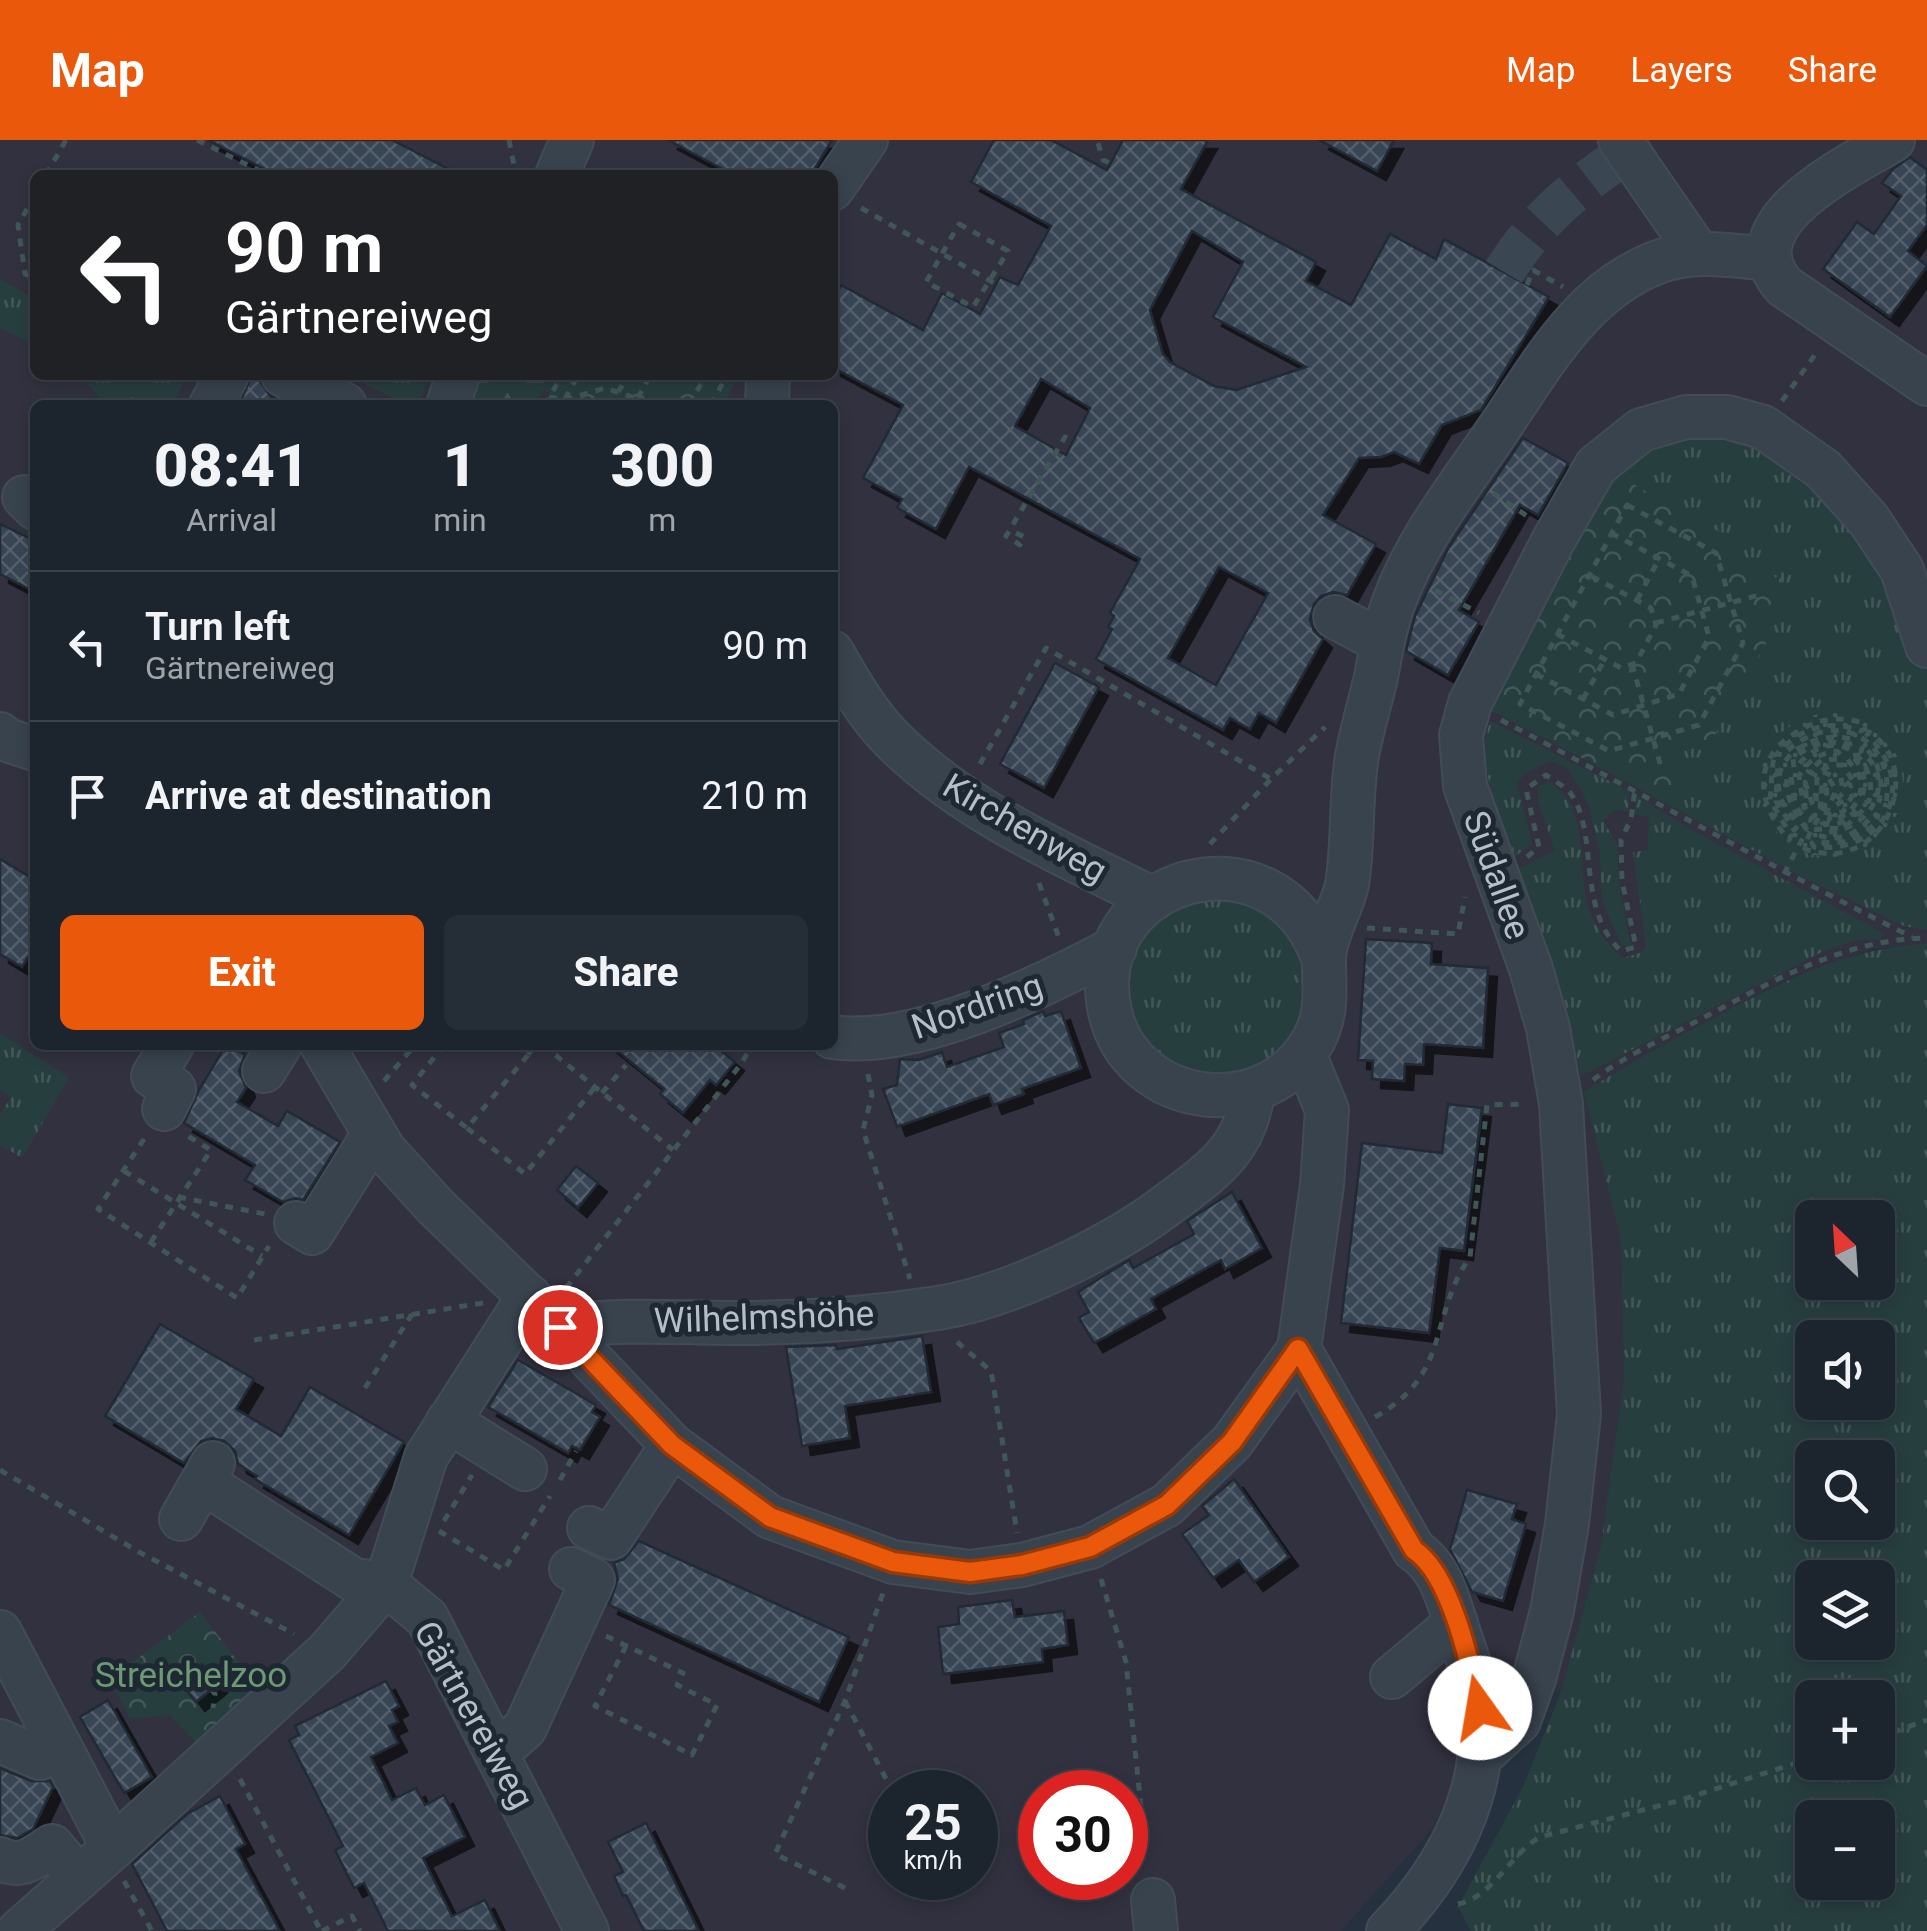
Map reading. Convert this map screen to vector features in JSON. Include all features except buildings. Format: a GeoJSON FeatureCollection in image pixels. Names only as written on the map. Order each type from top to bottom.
{"type":"FeatureCollection","features":[{"type":"Feature","properties":{"kind":"street"},"geometry":{"type":"LineString","coordinates":[[559,170],[572,140]]}},
{"type":"Feature","properties":{"kind":"street"},"geometry":{"type":"LineString","coordinates":[[848,199],[866,140]]}},
{"type":"Feature","properties":{"kind":"street"},"geometry":{"type":"LineString","coordinates":[[1620,140],[1698,253]]}},
{"type":"Feature","properties":{"kind":"street"},"geometry":{"type":"LineString","coordinates":[[1877,144],[1803,196],[1780,220],[1770,242],[1770,259],[1774,274],[1784,286],[1848,308],[1927,384]]}},
{"type":"Feature","properties":{"kind":"street"},"geometry":{"type":"LineString","coordinates":[[1329,942],[1267,890],[1237,880],[1214,878],[1171,890],[1130,921],[1115,948],[1108,977],[1110,1013],[1119,1036],[1136,1061],[1162,1082],[1195,1095],[1227,1096],[1253,1091],[1280,1078],[1304,1054],[1325,1011],[1329,942],[1348,877],[1358,755],[1382,642],[1396,595],[1426,535],[1538,367],[1592,303],[1625,278],[1656,262],[1698,253],[1770,259]]}},
{"type":"Feature","properties":{"kind":"street"},"geometry":{"type":"LineString","coordinates":[[293,380],[335,400]]}},
{"type":"Feature","properties":{"kind":"street","name":"Südallee"},"geometry":{"type":"LineString","coordinates":[[1482,1756],[1520,1720],[1552,1611],[1567,1524],[1579,1414],[1562,1104],[1548,1028],[1531,969],[1464,786],[1461,735],[1470,703],[1596,466],[1642,430],[1686,418],[1728,417],[1763,427],[1823,469],[1869,520],[1902,570],[1927,646]]}},
{"type":"Feature","properties":{"kind":"street"},"geometry":{"type":"LineString","coordinates":[[1335,617],[1382,642]]}},
{"type":"Feature","properties":{"kind":"street","name":"Kirchenweg"},"geometry":{"type":"LineString","coordinates":[[838,668],[884,732],[961,798],[1031,836],[1171,890]]}},
{"type":"Feature","properties":{"kind":"street","name":"Nordring"},"geometry":{"type":"LineString","coordinates":[[847,1037],[898,1034],[961,1016],[1019,995],[1115,948]]}},
{"type":"Feature","properties":{"kind":"street"},"geometry":{"type":"LineString","coordinates":[[161,1114],[174,1088],[152,1076],[169,1050]]}},
{"type":"Feature","properties":{"kind":"street"},"geometry":{"type":"LineString","coordinates":[[325,1050],[384,1150],[672,1445],[770,1517],[893,1562],[970,1572],[1022,1565],[1090,1547],[1167,1505],[1232,1442],[1298,1349],[1313,1264],[1327,1110],[1304,1054]]}},
{"type":"Feature","properties":{"kind":"street","name":"Wilhelmshöhe"},"geometry":{"type":"LineString","coordinates":[[545,1312],[599,1321],[746,1323],[941,1308],[1012,1286],[1144,1223],[1229,1154],[1250,1115],[1253,1091]]}},
{"type":"Feature","properties":{"kind":"street"},"geometry":{"type":"LineString","coordinates":[[278,1227],[312,1233],[367,1122]]}},
{"type":"Feature","properties":{"kind":"street"},"geometry":{"type":"LineString","coordinates":[[19,1931],[223,1748],[362,1615],[386,1584],[426,1457],[448,1421],[545,1312]]}},
{"type":"Feature","properties":{"kind":"street"},"geometry":{"type":"LineString","coordinates":[[1298,1349],[1414,1550],[1429,1560],[1451,1605],[1480,1708],[1482,1756],[1456,1840],[1416,1899],[1388,1931]]}},
{"type":"Feature","properties":{"kind":"street"},"geometry":{"type":"LineString","coordinates":[[448,1421],[524,1469]]}},
{"type":"Feature","properties":{"kind":"street"},"geometry":{"type":"LineString","coordinates":[[590,1528],[610,1538],[672,1445]]}},
{"type":"Feature","properties":{"kind":"street"},"geometry":{"type":"LineString","coordinates":[[182,1518],[208,1472],[354,1580],[386,1584]]}},
{"type":"Feature","properties":{"kind":"street"},"geometry":{"type":"LineString","coordinates":[[498,1752],[525,1728],[593,1580],[570,1569]]}},
{"type":"Feature","properties":{"kind":"street","name":"Gärtnereiweg"},"geometry":{"type":"LineString","coordinates":[[386,1584],[427,1618],[587,1931]]}},
{"type":"Feature","properties":{"kind":"street"},"geometry":{"type":"LineString","coordinates":[[1392,1677],[1455,1621]]}},
{"type":"Feature","properties":{"kind":"street"},"geometry":{"type":"LineString","coordinates":[[0,1632],[61,1748],[100,1859]]}},
{"type":"Feature","properties":{"kind":"street"},"geometry":{"type":"LineString","coordinates":[[0,1741],[40,1758],[61,1748]]}},
{"type":"Feature","properties":{"kind":"street"},"geometry":{"type":"LineString","coordinates":[[0,1859],[25,1864],[52,1846],[100,1859]]}},
{"type":"Feature","properties":{"kind":"path"},"geometry":{"type":"LineString","coordinates":[[49,170],[66,140]]}},
{"type":"Feature","properties":{"kind":"path"},"geometry":{"type":"LineString","coordinates":[[198,140],[252,170]]}},
{"type":"Feature","properties":{"kind":"path"},"geometry":{"type":"LineString","coordinates":[[509,140],[515,170]]}},
{"type":"Feature","properties":{"kind":"path"},"geometry":{"type":"LineString","coordinates":[[1097,141],[1104,163]]}},
{"type":"Feature","properties":{"kind":"path"},"geometry":{"type":"LineString","coordinates":[[848,199],[993,282]]}},
{"type":"Feature","properties":{"kind":"path"},"geometry":{"type":"LineString","coordinates":[[30,204],[18,225],[25,274],[30,276]]}},
{"type":"Feature","properties":{"kind":"path"},"geometry":{"type":"LineString","coordinates":[[960,224],[1008,251],[993,282],[974,308],[926,282],[960,224]]}},
{"type":"Feature","properties":{"kind":"path"},"geometry":{"type":"LineString","coordinates":[[1527,284],[1533,270],[1592,303]]}},
{"type":"Feature","properties":{"kind":"path"},"geometry":{"type":"LineString","coordinates":[[548,400],[559,380]]}},
{"type":"Feature","properties":{"kind":"path"},"geometry":{"type":"LineString","coordinates":[[564,400],[575,380]]}},
{"type":"Feature","properties":{"kind":"path"},"geometry":{"type":"LineString","coordinates":[[618,392],[626,380]]}},
{"type":"Feature","properties":{"kind":"path"},"geometry":{"type":"LineString","coordinates":[[638,398],[647,380]]}},
{"type":"Feature","properties":{"kind":"path"},"geometry":{"type":"LineString","coordinates":[[549,397],[564,400],[595,389],[643,400]]}},
{"type":"Feature","properties":{"kind":"path"},"geometry":{"type":"LineString","coordinates":[[1016,533],[1024,538],[1020,544],[1006,536],[1065,437],[1073,441]]}},
{"type":"Feature","properties":{"kind":"path"},"geometry":{"type":"LineString","coordinates":[[1464,476],[1522,510],[1553,541]]}},
{"type":"Feature","properties":{"kind":"path"},"geometry":{"type":"LineString","coordinates":[[1627,505],[1716,553],[1743,644],[1699,725],[1609,751],[1520,704],[1612,533],[1627,505]]}},
{"type":"Feature","properties":{"kind":"path"},"geometry":{"type":"LineString","coordinates":[[1536,674],[1613,715],[1679,694],[1709,638],[1692,576],[1612,533]]}},
{"type":"Feature","properties":{"kind":"path"},"geometry":{"type":"LineString","coordinates":[[1637,600],[1659,558]]}},
{"type":"Feature","properties":{"kind":"path"},"geometry":{"type":"LineString","coordinates":[[1406,574],[1468,608],[1509,624]]}},
{"type":"Feature","properties":{"kind":"path"},"geometry":{"type":"LineString","coordinates":[[1558,634],[1621,668],[1636,663],[1656,623],[1652,608],[1589,575]]}},
{"type":"Feature","properties":{"kind":"path"},"geometry":{"type":"LineString","coordinates":[[1656,623],[1763,594]]}},
{"type":"Feature","properties":{"kind":"path"},"geometry":{"type":"LineString","coordinates":[[961,798],[1046,648],[1270,778]]}},
{"type":"Feature","properties":{"kind":"path"},"geometry":{"type":"LineString","coordinates":[[1583,699],[1605,659]]}},
{"type":"Feature","properties":{"kind":"path"},"geometry":{"type":"LineString","coordinates":[[1632,664],[1661,766]]}},
{"type":"Feature","properties":{"kind":"path"},"geometry":{"type":"LineString","coordinates":[[1470,703],[1784,874],[1914,938]]}},
{"type":"Feature","properties":{"kind":"path"},"geometry":{"type":"LineString","coordinates":[[1844,717],[1862,723],[1865,729],[1860,731],[1839,724],[1816,728],[1786,743],[1776,754],[1783,755],[1807,736],[1836,728],[1856,734],[1872,745],[1881,760],[1887,784],[1886,804],[1880,800],[1881,778],[1876,762],[1863,745],[1860,748],[1877,775],[1874,802],[1861,822],[1837,833],[1823,832],[1821,836],[1839,839],[1863,827],[1874,814],[1878,816],[1875,825],[1846,842],[1815,842],[1814,847],[1830,849],[1858,842],[1877,828],[1888,813],[1892,775],[1878,746],[1867,735],[1869,732],[1882,742],[1894,762],[1898,790],[1892,817],[1872,840],[1834,853],[1805,849],[1810,829],[1844,828],[1863,810],[1858,808],[1846,821],[1834,826],[1822,823],[1835,796],[1829,779],[1833,776],[1823,772],[1817,777],[1813,806],[1805,782],[1804,808],[1798,776],[1805,766],[1827,752],[1837,751],[1840,759],[1822,760],[1808,772],[1814,774],[1832,765],[1842,765],[1854,780],[1851,786],[1841,778],[1842,792],[1834,802],[1836,806],[1852,796],[1843,812],[1831,814],[1828,820],[1838,820],[1849,812],[1860,791],[1860,780],[1847,758],[1856,760],[1863,770],[1864,804],[1872,788],[1870,772],[1857,754],[1837,746],[1824,746],[1794,768],[1793,759],[1810,746],[1820,742],[1854,743],[1851,738],[1814,738],[1796,748],[1781,772],[1779,790],[1798,826],[1794,830],[1776,801],[1778,763],[1774,762],[1770,800],[1791,836],[1789,840],[1771,816],[1764,793],[1765,772],[1773,748],[1788,736],[1824,719],[1844,717]]}},
{"type":"Feature","properties":{"kind":"path"},"geometry":{"type":"LineString","coordinates":[[1171,890],[1270,778],[1328,724]]}},
{"type":"Feature","properties":{"kind":"path"},"geometry":{"type":"LineString","coordinates":[[1526,858],[1539,848],[1526,789],[1546,775],[1571,794],[1580,815],[1592,896],[1612,942],[1621,952],[1633,950],[1636,947],[1622,881],[1622,840],[1631,819],[1635,790]]}},
{"type":"Feature","properties":{"kind":"path"},"geometry":{"type":"LineString","coordinates":[[1784,874],[1810,829],[1829,796],[1826,784],[1821,790],[1820,809],[1810,820],[1797,808],[1791,776],[1787,776],[1792,808],[1810,829]]}},
{"type":"Feature","properties":{"kind":"path"},"geometry":{"type":"LineString","coordinates":[[1031,836],[1039,883],[1072,970]]}},
{"type":"Feature","properties":{"kind":"path"},"geometry":{"type":"LineString","coordinates":[[1329,942],[1452,934]]}},
{"type":"Feature","properties":{"kind":"path"},"geometry":{"type":"LineString","coordinates":[[1348,1432],[1390,1408],[1423,1377],[1456,1277],[1470,1257],[1487,1105],[1562,1104],[1601,1074],[1824,958],[1864,946],[1927,938]]}},
{"type":"Feature","properties":{"kind":"path"},"geometry":{"type":"LineString","coordinates":[[847,1037],[872,1095],[862,1130],[920,1310],[991,1371],[1022,1565]]}},
{"type":"Feature","properties":{"kind":"path"},"geometry":{"type":"LineString","coordinates":[[367,1122],[412,1050]]}},
{"type":"Feature","properties":{"kind":"path"},"geometry":{"type":"LineString","coordinates":[[440,1050],[412,1085],[525,1174],[595,1087]]}},
{"type":"Feature","properties":{"kind":"path"},"geometry":{"type":"LineString","coordinates":[[522,1050],[528,1055]]}},
{"type":"Feature","properties":{"kind":"path"},"geometry":{"type":"LineString","coordinates":[[467,1128],[532,1050]]}},
{"type":"Feature","properties":{"kind":"path"},"geometry":{"type":"LineString","coordinates":[[550,1050],[673,1150]]}},
{"type":"Feature","properties":{"kind":"path"},"geometry":{"type":"LineString","coordinates":[[254,1340],[412,1314],[545,1312],[749,1050]]}},
{"type":"Feature","properties":{"kind":"path"},"geometry":{"type":"LineString","coordinates":[[602,1093],[626,1065]]}},
{"type":"Feature","properties":{"kind":"path"},"geometry":{"type":"LineString","coordinates":[[151,1242],[177,1200],[210,1150],[161,1114],[98,1209],[237,1298],[278,1227],[177,1200]]}},
{"type":"Feature","properties":{"kind":"path"},"geometry":{"type":"LineString","coordinates":[[124,1171],[177,1200],[262,1256]]}},
{"type":"Feature","properties":{"kind":"path"},"geometry":{"type":"LineString","coordinates":[[366,1388],[412,1314]]}},
{"type":"Feature","properties":{"kind":"path"},"geometry":{"type":"LineString","coordinates":[[488,1446],[439,1531],[504,1570],[576,1452]]}},
{"type":"Feature","properties":{"kind":"path"},"geometry":{"type":"LineString","coordinates":[[0,1470],[139,1552],[327,1652]]}},
{"type":"Feature","properties":{"kind":"path"},"geometry":{"type":"LineString","coordinates":[[1090,1547],[1126,1662],[1137,1770]]}},
{"type":"Feature","properties":{"kind":"path"},"geometry":{"type":"LineString","coordinates":[[844,1888],[775,1854],[846,1701],[893,1562]]}},
{"type":"Feature","properties":{"kind":"path"},"geometry":{"type":"LineString","coordinates":[[574,1622],[626,1646],[683,1673],[677,1685],[717,1706],[692,1755],[595,1706],[626,1646]]}},
{"type":"Feature","properties":{"kind":"path"},"geometry":{"type":"LineString","coordinates":[[846,1701],[882,1770]]}},
{"type":"Feature","properties":{"kind":"path"},"geometry":{"type":"LineString","coordinates":[[1895,1732],[1927,1720]]}},
{"type":"Feature","properties":{"kind":"path"},"geometry":{"type":"LineString","coordinates":[[223,1748],[322,1931],[352,1916],[360,1931]]}},
{"type":"Feature","properties":{"kind":"path"},"geometry":{"type":"LineString","coordinates":[[1416,1899],[1446,1906],[1467,1902],[1490,1886],[1525,1845],[1540,1837],[1681,1800],[1795,1763]]}},
{"type":"Feature","properties":{"kind":"path"},"geometry":{"type":"LineString","coordinates":[[100,1859],[152,1931]]}},
{"type":"Feature","properties":{"kind":"shaded area"},"geometry":{"type":"Polygon","coordinates":[[[0,140],[1927,140],[1927,944],[1872,949],[1782,982],[1657,1048],[1584,1092],[1621,1240],[1624,1378],[1601,1546],[1561,1692],[1509,1670],[1433,1828],[1341,1931],[0,1931],[0,140]]]}},
{"type":"Feature","properties":{"kind":"green space"},"geometry":{"type":"Polygon","coordinates":[[[0,279],[30,296],[30,343],[0,327],[0,279]]]}},
{"type":"Feature","properties":{"kind":"green space"},"geometry":{"type":"Polygon","coordinates":[[[84,380],[185,380],[175,400],[101,400],[84,380]]]}},
{"type":"Feature","properties":{"kind":"green space"},"geometry":{"type":"Polygon","coordinates":[[[357,380],[427,380],[421,400],[397,400],[357,380]]]}},
{"type":"Feature","properties":{"kind":"green space"},"geometry":{"type":"Polygon","coordinates":[[[473,380],[549,380],[538,400],[466,400],[473,380]]]}},
{"type":"Feature","properties":{"kind":"green space"},"geometry":{"type":"Polygon","coordinates":[[[549,380],[736,380],[726,400],[561,400],[544,390],[549,380]]]}},
{"type":"Feature","properties":{"kind":"green space"},"geometry":{"type":"Polygon","coordinates":[[[1670,431],[1759,433],[1893,570],[1927,672],[1927,930],[1904,926],[1804,878],[1608,772],[1671,755],[1756,609],[1787,599],[1749,585],[1615,474],[1670,431]]]}},
{"type":"Feature","properties":{"kind":"green space"},"geometry":{"type":"Polygon","coordinates":[[[1615,474],[1734,540],[1749,585],[1780,576],[1787,599],[1757,609],[1766,643],[1710,744],[1671,755],[1680,785],[1656,792],[1647,762],[1608,772],[1485,707],[1525,624],[1615,474]]]}},
{"type":"Feature","properties":{"kind":"green space"},"geometry":{"type":"Polygon","coordinates":[[[1831,713],[1859,719],[1882,734],[1897,757],[1903,785],[1897,813],[1882,836],[1859,851],[1831,857],[1803,851],[1780,836],[1765,813],[1759,785],[1765,757],[1780,734],[1803,719],[1831,713]]]}},
{"type":"Feature","properties":{"kind":"green space"},"geometry":{"type":"Polygon","coordinates":[[[1490,721],[1629,791],[1628,812],[1616,809],[1603,820],[1617,845],[1619,884],[1631,947],[1622,945],[1602,901],[1600,854],[1589,805],[1569,769],[1552,761],[1528,771],[1517,782],[1532,844],[1514,857],[1487,773],[1490,721]]]}},
{"type":"Feature","properties":{"kind":"green space"},"geometry":{"type":"Polygon","coordinates":[[[1550,782],[1563,793],[1577,822],[1591,914],[1602,935],[1623,958],[1643,952],[1646,946],[1633,852],[1648,850],[1649,817],[1634,814],[1637,796],[1686,827],[1885,934],[1879,939],[1856,940],[1820,953],[1581,1076],[1565,1002],[1518,869],[1555,851],[1538,801],[1537,787],[1550,782]]]}},
{"type":"Feature","properties":{"kind":"green space"},"geometry":{"type":"Polygon","coordinates":[[[1234,890],[1304,945],[1308,1013],[1284,1052],[1245,1075],[1200,1078],[1142,1043],[1123,1002],[1135,935],[1149,917],[1234,890]]]}},
{"type":"Feature","properties":{"kind":"green space"},"geometry":{"type":"Polygon","coordinates":[[[1927,944],[1927,1931],[1471,1931],[1458,1907],[1524,1785],[1561,1692],[1601,1546],[1624,1378],[1621,1240],[1584,1092],[1773,987],[1822,966],[1873,951],[1927,944]]]}},
{"type":"Feature","properties":{"kind":"green space"},"geometry":{"type":"Polygon","coordinates":[[[0,1033],[69,1078],[22,1158],[0,1145],[0,1114],[11,1097],[0,1090],[0,1033]]]}},
{"type":"Feature","properties":{"kind":"green space","name":"Streichelzoo"},"geometry":{"type":"Polygon","coordinates":[[[200,1612],[260,1690],[198,1745],[170,1715],[130,1718],[110,1679],[200,1612]]]}},
{"type":"Feature","properties":{"kind":"tunnel"},"geometry":{"type":"LineString","coordinates":[[1504,272],[1533,232],[1568,197],[1649,140]]}},
{"type":"Feature","properties":{"kind":"route"},"geometry":{"type":"LineString","coordinates":[[560,1327],[672,1445],[770,1517],[893,1562],[970,1572],[1056,1558],[1090,1547],[1167,1505],[1232,1442],[1298,1349],[1414,1550],[1429,1560],[1437,1575],[1470,1662],[1480,1708]]}}]}
